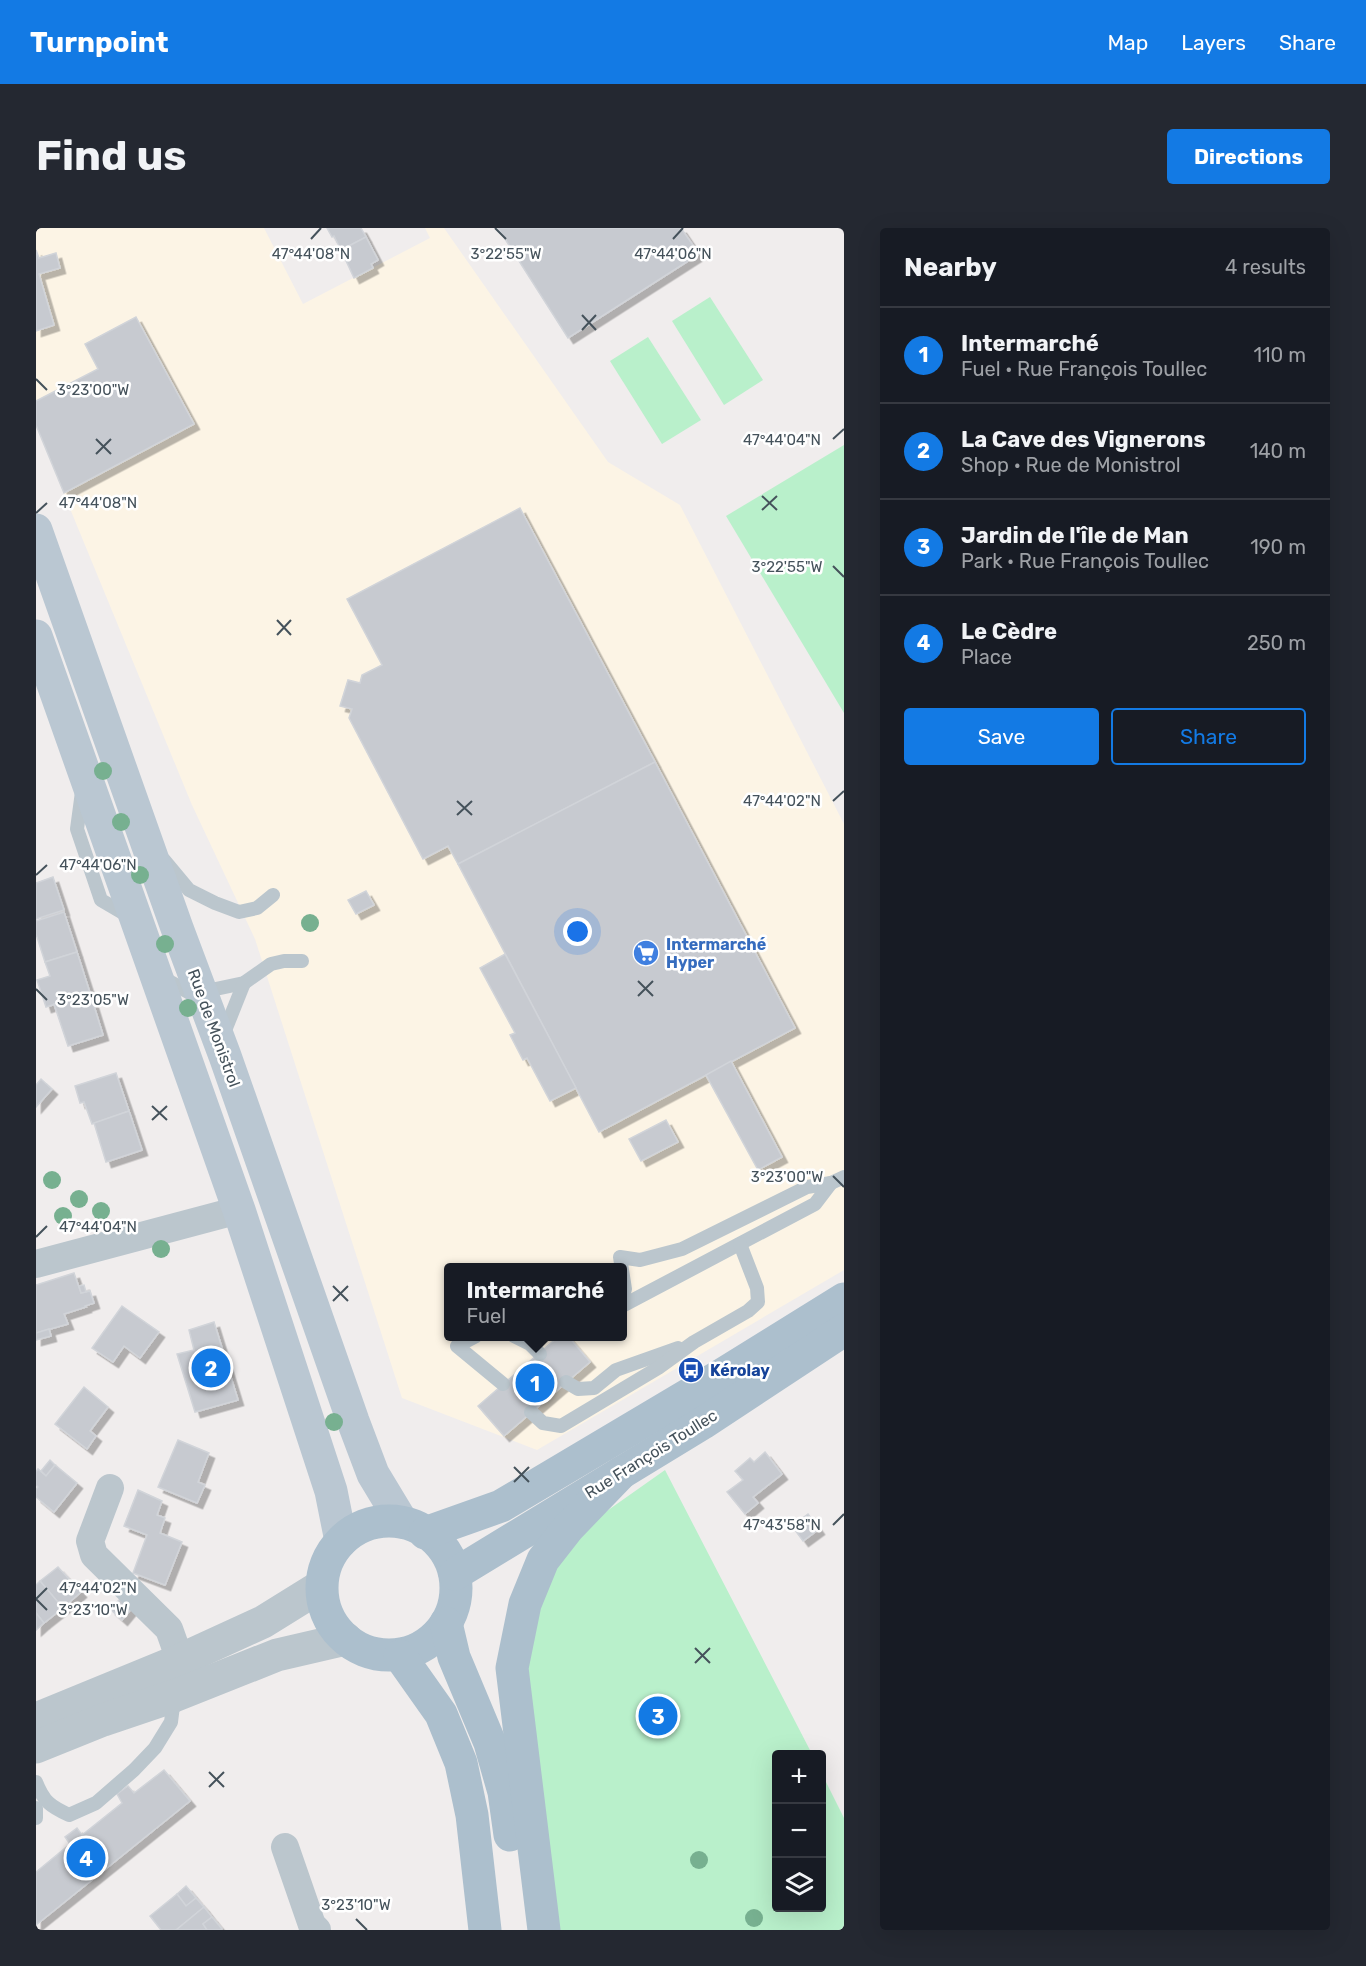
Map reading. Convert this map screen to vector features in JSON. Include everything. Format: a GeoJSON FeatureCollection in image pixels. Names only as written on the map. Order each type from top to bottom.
{"type":"FeatureCollection","features":[{"type":"Feature","properties":{"kind":"main road","name":"Rue de Monistrol"},"geometry":{"type":"LineString","coordinates":[[36,530],[220,1042],[352,1421],[373,1474],[414,1527]]}},
{"type":"Feature","properties":{"kind":"main road"},"geometry":{"type":"LineString","coordinates":[[36,636],[239,1210],[331,1491],[341,1541]]}},
{"type":"Feature","properties":{"kind":"main road","name":"Rue François Toullec"},"geometry":{"type":"LineString","coordinates":[[414,1527],[501,1506],[710,1382],[844,1299]]}},
{"type":"Feature","properties":{"kind":"main road","name":"Rue François Toullec"},"geometry":{"type":"LineString","coordinates":[[455,1574],[518,1533],[703,1423],[844,1330]]}},
{"type":"Feature","properties":{"kind":"main road"},"geometry":{"type":"LineString","coordinates":[[544,1930],[512,1668],[525,1604],[543,1560],[568,1528],[621,1473]]}},
{"type":"Feature","properties":{"kind":"main road"},"geometry":{"type":"LineString","coordinates":[[379,1521],[414,1527],[441,1546],[455,1574],[457,1593],[452,1609],[440,1632],[420,1647],[400,1656],[368,1651],[346,1639],[335,1629],[325,1609],[321,1586],[326,1563],[341,1541],[357,1529],[379,1521]]}},
{"type":"Feature","properties":{"kind":"main road"},"geometry":{"type":"LineString","coordinates":[[446,1623],[454,1657],[490,1743],[504,1792],[522,1930]]}},
{"type":"Feature","properties":{"kind":"main road"},"geometry":{"type":"LineString","coordinates":[[400,1656],[441,1714],[461,1763],[472,1815],[485,1930]]}},
{"type":"Feature","properties":{"kind":"street"},"geometry":{"type":"LineString","coordinates":[[38,1256],[239,1210]]}},
{"type":"Feature","properties":{"kind":"street"},"geometry":{"type":"LineString","coordinates":[[110,1488],[90,1541],[94,1555],[169,1629],[180,1660]]}},
{"type":"Feature","properties":{"kind":"street"},"geometry":{"type":"LineString","coordinates":[[36,1719],[180,1660],[263,1622],[321,1586]]}},
{"type":"Feature","properties":{"kind":"street"},"geometry":{"type":"LineString","coordinates":[[36,1747],[278,1655],[346,1639]]}},
{"type":"Feature","properties":{"kind":"street"},"geometry":{"type":"LineString","coordinates":[[285,1847],[313,1928]]}},
{"type":"Feature","properties":{"kind":"lane"},"geometry":{"type":"LineString","coordinates":[[145,838],[189,890],[215,903],[239,912],[257,908],[273,895]]}},
{"type":"Feature","properties":{"kind":"lane"},"geometry":{"type":"LineString","coordinates":[[152,969],[177,987],[192,994],[244,983],[271,964],[302,961]]}},
{"type":"Feature","properties":{"kind":"lane"},"geometry":{"type":"LineString","coordinates":[[220,1042],[244,983]]}},
{"type":"Feature","properties":{"kind":"lane"},"geometry":{"type":"LineString","coordinates":[[627,1303],[815,1204],[837,1180]]}},
{"type":"Feature","properties":{"kind":"lane"},"geometry":{"type":"LineString","coordinates":[[621,1263],[620,1257],[640,1260],[682,1249],[807,1187],[837,1180]]}},
{"type":"Feature","properties":{"kind":"lane"},"geometry":{"type":"LineString","coordinates":[[531,1412],[543,1423],[561,1426],[658,1368],[694,1342],[748,1311],[758,1302],[758,1288],[740,1245]]}},
{"type":"Feature","properties":{"kind":"lane"},"geometry":{"type":"LineString","coordinates":[[466,1341],[457,1346],[503,1384]]}},
{"type":"Feature","properties":{"kind":"lane"},"geometry":{"type":"LineString","coordinates":[[525,1341],[531,1344],[540,1354]]}},
{"type":"Feature","properties":{"kind":"lane"},"geometry":{"type":"LineString","coordinates":[[566,1382],[578,1389],[594,1388],[616,1370],[694,1342]]}},
{"type":"Feature","properties":{"kind":"lane"},"geometry":{"type":"LineString","coordinates":[[36,1782],[43,1799],[54,1808],[69,1815],[96,1803],[155,1748],[171,1722],[174,1696]]}},
{"type":"Feature","properties":{"kind":"lane"},"geometry":{"type":"LineString","coordinates":[[36,1808],[36,1818]]}},
{"type":"Feature","properties":{"kind":"shaded area"},"geometry":{"type":"Polygon","coordinates":[[[36,228],[264,228],[303,304],[430,238],[425,228],[444,228],[608,462],[680,505],[844,824],[844,1270],[537,1450],[402,1398],[255,939],[192,805],[36,426],[36,228]]]}},
{"type":"Feature","properties":{"kind":"green space"},"geometry":{"type":"Polygon","coordinates":[[[710,297],[763,380],[724,405],[672,321],[710,297]]]}},
{"type":"Feature","properties":{"kind":"green space"},"geometry":{"type":"Polygon","coordinates":[[[648,337],[701,420],[662,444],[610,361],[648,337]]]}},
{"type":"Feature","properties":{"kind":"green space"},"geometry":{"type":"Polygon","coordinates":[[[844,445],[844,713],[726,516],[844,445]]]}},
{"type":"Feature","properties":{"kind":"green space"},"geometry":{"type":"Polygon","coordinates":[[[665,1470],[810,1750],[772,1750],[772,1912],[826,1912],[826,1782],[844,1818],[844,1930],[555,1930],[519,1677],[536,1592],[587,1525],[665,1470]]]}},
{"type":"Feature","properties":{"kind":"building"},"geometry":{"type":"Polygon","coordinates":[[[327,228],[361,228],[366,237],[341,250],[327,228]]]}},
{"type":"Feature","properties":{"kind":"building"},"geometry":{"type":"Polygon","coordinates":[[[498,228],[681,228],[699,254],[568,338],[498,228]]]}},
{"type":"Feature","properties":{"kind":"building"},"geometry":{"type":"Polygon","coordinates":[[[366,237],[378,260],[371,264],[373,268],[354,278],[341,250],[366,237]]]}},
{"type":"Feature","properties":{"kind":"building"},"geometry":{"type":"Polygon","coordinates":[[[36,250],[39,258],[56,253],[60,268],[39,274],[54,325],[36,331],[36,250]]]}},
{"type":"Feature","properties":{"kind":"building"},"geometry":{"type":"Polygon","coordinates":[[[136,317],[194,424],[64,493],[36,425],[36,401],[98,369],[85,344],[136,317]]]}},
{"type":"Feature","properties":{"kind":"building"},"geometry":{"type":"Polygon","coordinates":[[[520,508],[655,762],[458,864],[448,846],[423,859],[349,718],[352,709],[340,706],[348,680],[360,683],[362,675],[382,665],[347,599],[520,508]]]}},
{"type":"Feature","properties":{"kind":"building"},"geometry":{"type":"Polygon","coordinates":[[[655,762],[795,1028],[599,1132],[458,864],[655,762]]]}},
{"type":"Feature","properties":{"kind":"building"},"geometry":{"type":"Polygon","coordinates":[[[53,877],[64,910],[36,919],[36,883],[53,877]]]}},
{"type":"Feature","properties":{"kind":"building"},"geometry":{"type":"Polygon","coordinates":[[[366,891],[374,905],[356,914],[348,900],[366,891]]]}},
{"type":"Feature","properties":{"kind":"building"},"geometry":{"type":"Polygon","coordinates":[[[64,912],[77,952],[45,962],[36,934],[36,921],[64,912]]]}},
{"type":"Feature","properties":{"kind":"building"},"geometry":{"type":"Polygon","coordinates":[[[77,952],[90,993],[46,1007],[37,980],[50,976],[45,962],[77,952]]]}},
{"type":"Feature","properties":{"kind":"building"},"geometry":{"type":"Polygon","coordinates":[[[505,954],[576,1088],[550,1101],[527,1058],[523,1060],[510,1035],[515,1033],[480,968],[505,954]]]}},
{"type":"Feature","properties":{"kind":"building"},"geometry":{"type":"Polygon","coordinates":[[[90,993],[103,1035],[68,1046],[54,1004],[90,993]]]}},
{"type":"Feature","properties":{"kind":"building"},"geometry":{"type":"Polygon","coordinates":[[[731,1061],[782,1157],[758,1170],[706,1075],[731,1061]]]}},
{"type":"Feature","properties":{"kind":"building"},"geometry":{"type":"Polygon","coordinates":[[[116,1073],[129,1111],[92,1124],[84,1102],[80,1103],[75,1086],[116,1073]]]}},
{"type":"Feature","properties":{"kind":"building"},"geometry":{"type":"Polygon","coordinates":[[[41,1079],[52,1089],[36,1107],[36,1085],[41,1079]]]}},
{"type":"Feature","properties":{"kind":"building"},"geometry":{"type":"Polygon","coordinates":[[[129,1111],[142,1150],[106,1162],[94,1123],[129,1111]]]}},
{"type":"Feature","properties":{"kind":"building"},"geometry":{"type":"Polygon","coordinates":[[[666,1120],[678,1142],[641,1161],[629,1139],[666,1120]]]}},
{"type":"Feature","properties":{"kind":"building"},"geometry":{"type":"Polygon","coordinates":[[[74,1273],[81,1293],[90,1291],[94,1303],[64,1314],[68,1324],[36,1333],[36,1285],[74,1273]]]}},
{"type":"Feature","properties":{"kind":"building"},"geometry":{"type":"Polygon","coordinates":[[[84,1285],[86,1292],[81,1293],[79,1286],[84,1285]]]}},
{"type":"Feature","properties":{"kind":"building"},"geometry":{"type":"Polygon","coordinates":[[[122,1306],[159,1332],[140,1358],[124,1346],[113,1362],[92,1348],[122,1306]]]}},
{"type":"Feature","properties":{"kind":"building"},"geometry":{"type":"Polygon","coordinates":[[[214,1322],[238,1400],[195,1412],[177,1354],[194,1350],[189,1330],[214,1322]]]}},
{"type":"Feature","properties":{"kind":"building"},"geometry":{"type":"Polygon","coordinates":[[[49,1329],[51,1336],[36,1340],[36,1333],[49,1329]]]}},
{"type":"Feature","properties":{"kind":"building"},"geometry":{"type":"Polygon","coordinates":[[[553,1341],[572,1341],[590,1362],[504,1436],[478,1406],[553,1341]]]}},
{"type":"Feature","properties":{"kind":"building"},"geometry":{"type":"Polygon","coordinates":[[[84,1387],[108,1407],[90,1431],[96,1436],[87,1449],[55,1424],[84,1387]]]}},
{"type":"Feature","properties":{"kind":"building"},"geometry":{"type":"Polygon","coordinates":[[[178,1440],[209,1453],[198,1482],[205,1485],[197,1503],[158,1487],[178,1440]]]}},
{"type":"Feature","properties":{"kind":"building"},"geometry":{"type":"Polygon","coordinates":[[[765,1452],[782,1474],[753,1497],[758,1503],[745,1514],[727,1492],[743,1480],[735,1471],[750,1458],[754,1462],[765,1452]]]}},
{"type":"Feature","properties":{"kind":"building"},"geometry":{"type":"Polygon","coordinates":[[[50,1460],[55,1465],[46,1476],[41,1471],[50,1460]]]}},
{"type":"Feature","properties":{"kind":"building"},"geometry":{"type":"Polygon","coordinates":[[[55,1465],[77,1483],[54,1512],[36,1497],[38,1487],[36,1472],[38,1469],[46,1476],[55,1465]]]}},
{"type":"Feature","properties":{"kind":"building"},"geometry":{"type":"Polygon","coordinates":[[[138,1490],[162,1501],[157,1515],[165,1518],[160,1533],[182,1542],[165,1585],[133,1573],[147,1535],[124,1526],[138,1490]]]}},
{"type":"Feature","properties":{"kind":"building"},"geometry":{"type":"Polygon","coordinates":[[[808,1514],[819,1529],[803,1541],[792,1526],[808,1514]]]}},
{"type":"Feature","properties":{"kind":"building"},"geometry":{"type":"Polygon","coordinates":[[[58,1567],[81,1592],[63,1608],[40,1581],[58,1567]]]}},
{"type":"Feature","properties":{"kind":"building"},"geometry":{"type":"Polygon","coordinates":[[[40,1581],[63,1608],[44,1623],[36,1613],[36,1585],[40,1581]]]}},
{"type":"Feature","properties":{"kind":"building"},"geometry":{"type":"Polygon","coordinates":[[[120,1599],[131,1609],[122,1620],[110,1609],[120,1599]]]}},
{"type":"Feature","properties":{"kind":"building"},"geometry":{"type":"Polygon","coordinates":[[[36,1613],[44,1623],[36,1630],[36,1613]]]}},
{"type":"Feature","properties":{"kind":"building"},"geometry":{"type":"Polygon","coordinates":[[[164,1770],[190,1801],[36,1925],[36,1872],[70,1844],[65,1837],[77,1828],[82,1835],[122,1803],[117,1794],[128,1786],[134,1793],[164,1770]]]}},
{"type":"Feature","properties":{"kind":"building"},"geometry":{"type":"Polygon","coordinates":[[[186,1886],[196,1898],[186,1906],[177,1894],[186,1886]]]}},
{"type":"Feature","properties":{"kind":"building"},"geometry":{"type":"Polygon","coordinates":[[[177,1894],[186,1906],[196,1898],[204,1907],[176,1930],[161,1930],[150,1916],[177,1894]]]}},
{"type":"Feature","properties":{"kind":"building"},"geometry":{"type":"Polygon","coordinates":[[[204,1907],[212,1917],[203,1924],[207,1930],[176,1930],[204,1907]]]}},
{"type":"Feature","properties":{"kind":"building"},"geometry":{"type":"Polygon","coordinates":[[[212,1917],[221,1930],[207,1930],[203,1924],[212,1917]]]}},
{"type":"Feature","properties":{"kind":"place","name":"Intermarché Hyper"},"geometry":{"type":"Point","coordinates":[646,953]}},
{"type":"Feature","properties":{"kind":"place","name":"La Cave des Vignerons"},"geometry":{"type":"Point","coordinates":[211,1368]}},
{"type":"Feature","properties":{"kind":"place","name":"Kérolay"},"geometry":{"type":"Point","coordinates":[691,1370]}},
{"type":"Feature","properties":{"kind":"place","name":"Intermarché"},"geometry":{"type":"Point","coordinates":[535,1383]}},
{"type":"Feature","properties":{"kind":"place","name":"Jardin de l'île de Man"},"geometry":{"type":"Point","coordinates":[658,1716]}},
{"type":"Feature","properties":{"kind":"place","name":"Le Cèdre"},"geometry":{"type":"Point","coordinates":[86,1858]}}]}
